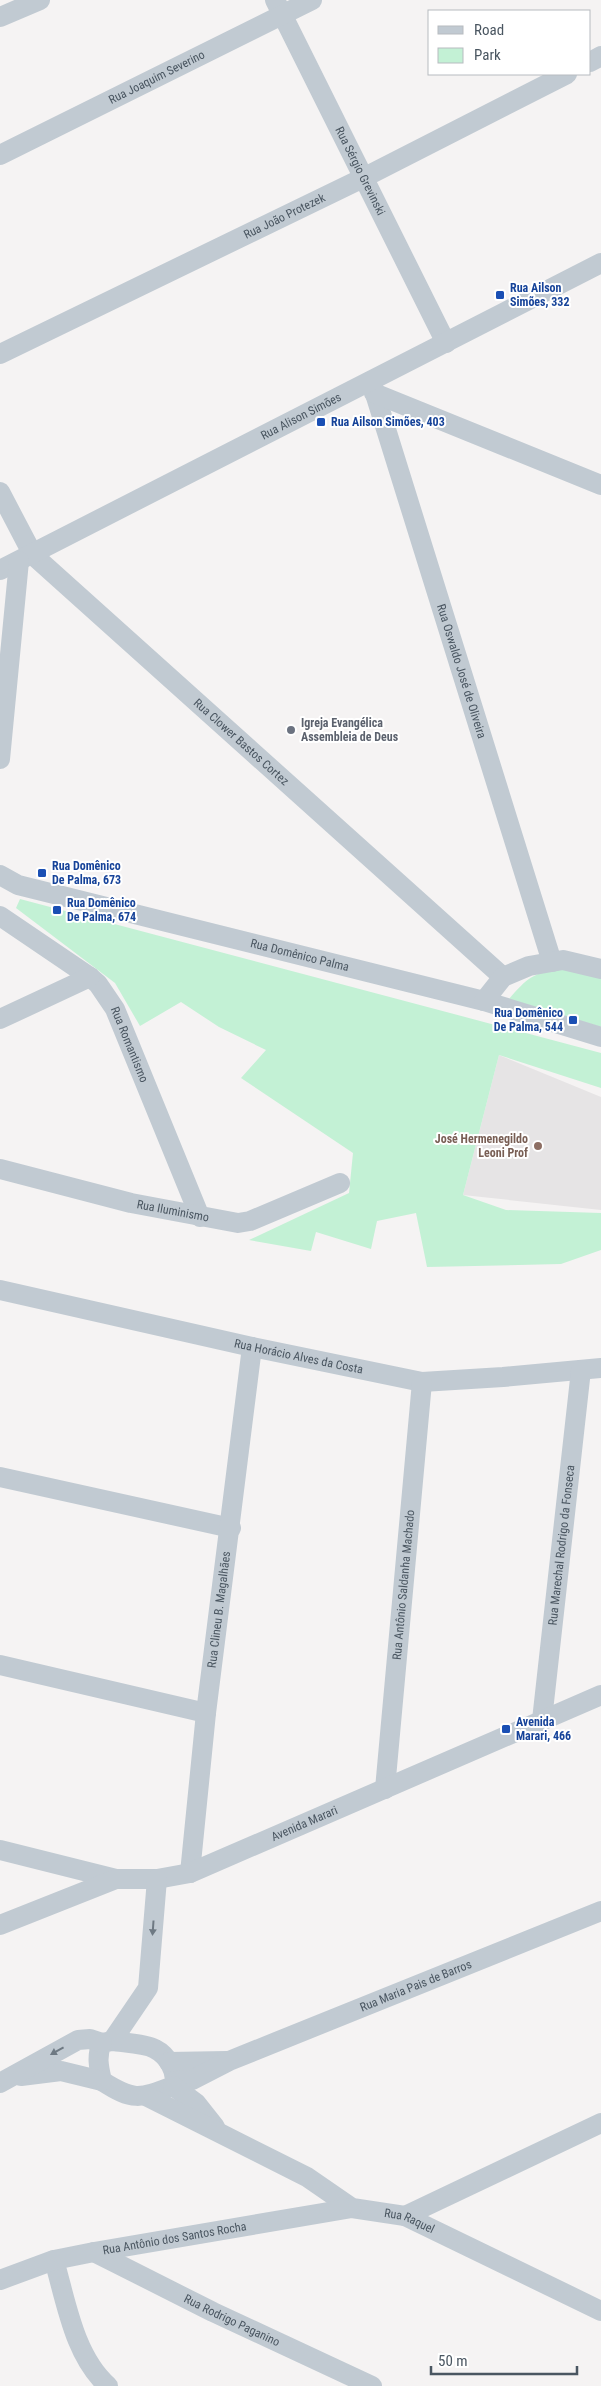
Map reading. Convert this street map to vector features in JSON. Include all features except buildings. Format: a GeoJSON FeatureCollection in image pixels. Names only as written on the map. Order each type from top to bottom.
{"type":"FeatureCollection","features":[{"type":"Feature","properties":{"kind":"street","name":"Rua Joaquim Severino"},"geometry":{"type":"LineString","coordinates":[[0,154],[279,8],[312,0]]}},
{"type":"Feature","properties":{"kind":"street"},"geometry":{"type":"LineString","coordinates":[[0,17],[27,2]]}},
{"type":"Feature","properties":{"kind":"street","name":"Rua Sérgio Grevinski"},"geometry":{"type":"LineString","coordinates":[[279,8],[446,343]]}},
{"type":"Feature","properties":{"kind":"street","name":"Rua João Protezek"},"geometry":{"type":"LineString","coordinates":[[0,354],[363,178],[565,75]]}},
{"type":"Feature","properties":{"kind":"street","name":"Rua Alison Simões"},"geometry":{"type":"LineString","coordinates":[[0,570],[372,387],[446,343],[601,263]]}},
{"type":"Feature","properties":{"kind":"street"},"geometry":{"type":"LineString","coordinates":[[372,387],[601,486]]}},
{"type":"Feature","properties":{"kind":"street","name":"Rua Oswaldo José de Oliveira"},"geometry":{"type":"LineString","coordinates":[[372,387],[552,962]]}},
{"type":"Feature","properties":{"kind":"street","name":"Rua Clower Bastos Cortez"},"geometry":{"type":"LineString","coordinates":[[0,492],[26,558],[503,977]]}},
{"type":"Feature","properties":{"kind":"street"},"geometry":{"type":"LineString","coordinates":[[0,759],[26,558]]}},
{"type":"Feature","properties":{"kind":"street","name":"Rua Domênico Palma"},"geometry":{"type":"LineString","coordinates":[[0,875],[18,885],[484,1001],[601,1037]]}},
{"type":"Feature","properties":{"kind":"street","name":"Rua Romantismo"},"geometry":{"type":"LineString","coordinates":[[0,916],[90,977],[98,984],[115,1009],[200,1217]]}},
{"type":"Feature","properties":{"kind":"street"},"geometry":{"type":"LineString","coordinates":[[484,1001],[503,977],[529,966],[563,960],[601,969]]}},
{"type":"Feature","properties":{"kind":"street"},"geometry":{"type":"LineString","coordinates":[[0,1019],[90,977]]}},
{"type":"Feature","properties":{"kind":"street","name":"Rua Iluminismo"},"geometry":{"type":"LineString","coordinates":[[0,1169],[131,1203],[238,1223],[250,1221],[340,1183]]}},
{"type":"Feature","properties":{"kind":"street","name":"Rua Horácio Alves da Costa"},"geometry":{"type":"LineString","coordinates":[[0,1290],[252,1348],[422,1382],[601,1368]]}},
{"type":"Feature","properties":{"kind":"street","name":"Rua Clineu B. Magalhães"},"geometry":{"type":"LineString","coordinates":[[190,1873],[206,1713],[231,1528],[252,1348]]}},
{"type":"Feature","properties":{"kind":"street","name":"Rua Marechal Rodrigo da Fonseca"},"geometry":{"type":"LineString","coordinates":[[542,1720],[581,1370]]}},
{"type":"Feature","properties":{"kind":"street","name":"Rua Antônio Saldanha Machado"},"geometry":{"type":"LineString","coordinates":[[385,1789],[422,1382]]}},
{"type":"Feature","properties":{"kind":"street"},"geometry":{"type":"LineString","coordinates":[[0,1477],[231,1528]]}},
{"type":"Feature","properties":{"kind":"street"},"geometry":{"type":"LineString","coordinates":[[0,1666],[206,1713]]}},
{"type":"Feature","properties":{"kind":"street","name":"Avenida Marari"},"geometry":{"type":"LineString","coordinates":[[0,1924],[116,1879],[156,1879],[190,1873],[601,1695]]}},
{"type":"Feature","properties":{"kind":"street"},"geometry":{"type":"LineString","coordinates":[[0,1850],[116,1879]]}},
{"type":"Feature","properties":{"kind":"street"},"geometry":{"type":"LineString","coordinates":[[102,2081],[99,2066],[99,2050],[148,1988],[156,1879]]}},
{"type":"Feature","properties":{"kind":"street","name":"Rua Maria Pais de Barros"},"geometry":{"type":"LineString","coordinates":[[174,2084],[192,2080],[229,2061],[601,1911]]}},
{"type":"Feature","properties":{"kind":"street"},"geometry":{"type":"LineString","coordinates":[[90,2039],[155,2049],[169,2062],[174,2071],[174,2084],[146,2096],[124,2095],[102,2081],[62,2071],[5,2080],[78,2040],[90,2039]]}},
{"type":"Feature","properties":{"kind":"street","name":"Rua Maria Pais de Barros"},"geometry":{"type":"LineString","coordinates":[[169,2062],[229,2061]]}},
{"type":"Feature","properties":{"kind":"street","name":"Rua Raquel"},"geometry":{"type":"LineString","coordinates":[[174,2084],[196,2103],[220,2132]]}},
{"type":"Feature","properties":{"kind":"street","name":"Rua Raquel"},"geometry":{"type":"LineString","coordinates":[[146,2096],[308,2177],[352,2208],[405,2216],[601,2311]]}},
{"type":"Feature","properties":{"kind":"street"},"geometry":{"type":"LineString","coordinates":[[405,2216],[601,2123]]}},
{"type":"Feature","properties":{"kind":"street","name":"Rua Antônio dos Santos Rocha"},"geometry":{"type":"LineString","coordinates":[[0,2280],[54,2260],[352,2208]]}},
{"type":"Feature","properties":{"kind":"street","name":"Rua Rodrigo Paganino"},"geometry":{"type":"LineString","coordinates":[[94,2252],[213,2312],[372,2386]]}},
{"type":"Feature","properties":{"kind":"street"},"geometry":{"type":"LineString","coordinates":[[54,2260],[77,2337],[93,2371],[108,2386]]}},
{"type":"Feature","properties":{"kind":"shaded area","name":"José Hermenegildo Leoni Prof"},"geometry":{"type":"Polygon","coordinates":[[[499,1055],[601,1097],[601,1210],[463,1195],[499,1055]]]}},
{"type":"Feature","properties":{"kind":"green space"},"geometry":{"type":"Polygon","coordinates":[[[20,899],[601,1053],[601,1088],[499,1055],[463,1195],[506,1210],[601,1213],[601,1250],[561,1264],[427,1267],[416,1213],[377,1221],[371,1249],[316,1232],[311,1251],[249,1240],[349,1193],[353,1153],[241,1078],[266,1050],[219,1027],[181,1002],[140,1026],[115,983],[16,908],[20,899]]]}},
{"type":"Feature","properties":{"kind":"green space"},"geometry":{"type":"Polygon","coordinates":[[[562,969],[601,978],[601,1027],[509,999],[532,977],[544,972],[562,969]]]}},
{"type":"Feature","properties":{"kind":"place","name":"Rua Ailson Simões, 332"},"geometry":{"type":"Point","coordinates":[500,295]}},
{"type":"Feature","properties":{"kind":"place","name":"Rua Ailson Simões, 403"},"geometry":{"type":"Point","coordinates":[321,422]}},
{"type":"Feature","properties":{"kind":"place","name":"Igreja Evangélica Assembleia de Deus"},"geometry":{"type":"Point","coordinates":[291,730]}},
{"type":"Feature","properties":{"kind":"place","name":"Rua Domênico De Palma, 673"},"geometry":{"type":"Point","coordinates":[42,873]}},
{"type":"Feature","properties":{"kind":"place","name":"Rua Domênico De Palma, 674"},"geometry":{"type":"Point","coordinates":[57,910]}},
{"type":"Feature","properties":{"kind":"place","name":"Rua Domênico De Palma, 544"},"geometry":{"type":"Point","coordinates":[573,1020]}},
{"type":"Feature","properties":{"kind":"place","name":"José Hermenegildo Leoni Prof"},"geometry":{"type":"Point","coordinates":[538,1146]}},
{"type":"Feature","properties":{"kind":"place","name":"Avenida Marari, 466"},"geometry":{"type":"Point","coordinates":[506,1729]}}]}
